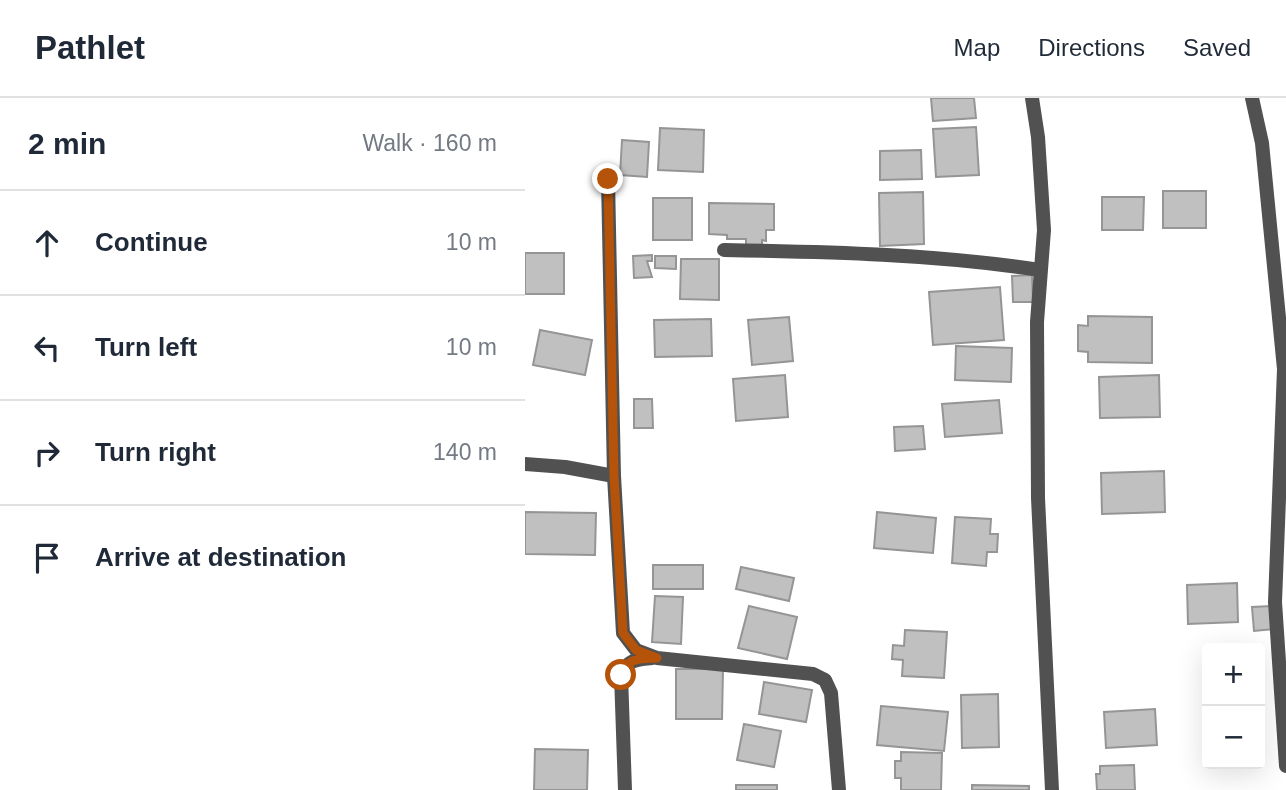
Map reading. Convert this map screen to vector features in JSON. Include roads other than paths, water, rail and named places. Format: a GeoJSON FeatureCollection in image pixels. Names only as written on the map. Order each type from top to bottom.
{"type":"FeatureCollection","features":[{"type":"Feature","properties":{"kind":"street"},"geometry":{"type":"LineString","coordinates":[[1031,98],[1038,137],[1044,230],[1036,344],[1038,498],[1052,790]]}},
{"type":"Feature","properties":{"kind":"street"},"geometry":{"type":"LineString","coordinates":[[1252,98],[1262,143],[1285,369],[1275,602],[1286,766]]}},
{"type":"Feature","properties":{"kind":"street"},"geometry":{"type":"LineString","coordinates":[[608,179],[614,476],[623,633],[636,650],[657,658]]}},
{"type":"Feature","properties":{"kind":"street"},"geometry":{"type":"LineString","coordinates":[[724,250],[947,258],[1040,270]]}},
{"type":"Feature","properties":{"kind":"street"},"geometry":{"type":"LineString","coordinates":[[525,464],[565,467],[614,476]]}},
{"type":"Feature","properties":{"kind":"street"},"geometry":{"type":"LineString","coordinates":[[625,790],[621,675],[626,664],[632,660],[657,658],[813,674],[825,680],[831,693],[839,790]]}}]}
